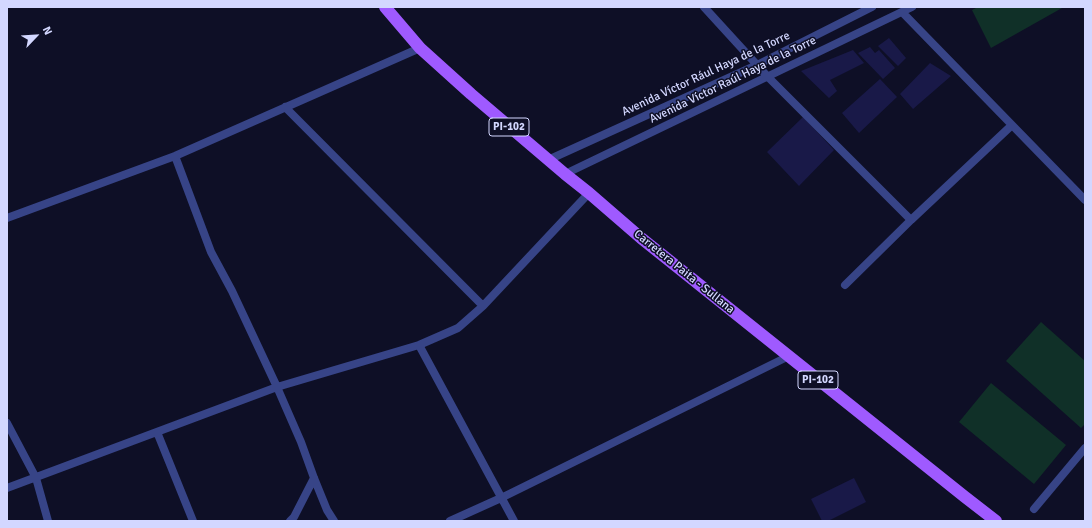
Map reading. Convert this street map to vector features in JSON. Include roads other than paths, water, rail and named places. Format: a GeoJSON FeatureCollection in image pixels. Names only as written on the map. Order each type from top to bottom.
{"type":"FeatureCollection","features":[{"type":"Feature","properties":{"kind":"main road","name":"Carretera Paita - Sullana"},"geometry":{"type":"LineString","coordinates":[[385,7],[420,48],[564,174],[589,193],[641,238],[996,521]]}},
{"type":"Feature","properties":{"kind":"street"},"geometry":{"type":"LineString","coordinates":[[704,7],[768,77],[911,220]]}},
{"type":"Feature","properties":{"kind":"street","name":"Avenida Víctor Rául Haya de la Torre"},"geometry":{"type":"LineString","coordinates":[[548,160],[757,65],[872,7]]}},
{"type":"Feature","properties":{"kind":"street","name":"Avenida Víctor Raúl Haya de la Torre"},"geometry":{"type":"LineString","coordinates":[[564,174],[912,7]]}},
{"type":"Feature","properties":{"kind":"street"},"geometry":{"type":"LineString","coordinates":[[902,12],[1085,200]]}},
{"type":"Feature","properties":{"kind":"street"},"geometry":{"type":"LineString","coordinates":[[7,218],[175,156],[420,48]]}},
{"type":"Feature","properties":{"kind":"street"},"geometry":{"type":"LineString","coordinates":[[285,107],[484,306]]}},
{"type":"Feature","properties":{"kind":"street"},"geometry":{"type":"LineString","coordinates":[[845,285],[911,220],[1012,125]]}},
{"type":"Feature","properties":{"kind":"street"},"geometry":{"type":"LineString","coordinates":[[175,156],[211,252],[232,291],[277,386],[301,442],[327,510],[334,521]]}},
{"type":"Feature","properties":{"kind":"street"},"geometry":{"type":"LineString","coordinates":[[7,488],[277,386],[419,345],[458,328],[484,306],[589,193]]}},
{"type":"Feature","properties":{"kind":"street"},"geometry":{"type":"LineString","coordinates":[[419,345],[514,521]]}},
{"type":"Feature","properties":{"kind":"street"},"geometry":{"type":"LineString","coordinates":[[450,521],[501,498],[789,356]]}},
{"type":"Feature","properties":{"kind":"street"},"geometry":{"type":"LineString","coordinates":[[7,423],[36,478],[48,521]]}},
{"type":"Feature","properties":{"kind":"street"},"geometry":{"type":"LineString","coordinates":[[157,432],[193,521]]}},
{"type":"Feature","properties":{"kind":"street"},"geometry":{"type":"LineString","coordinates":[[1034,509],[1085,448]]}},
{"type":"Feature","properties":{"kind":"street"},"geometry":{"type":"LineString","coordinates":[[290,521],[294,517],[314,478]]}}]}
